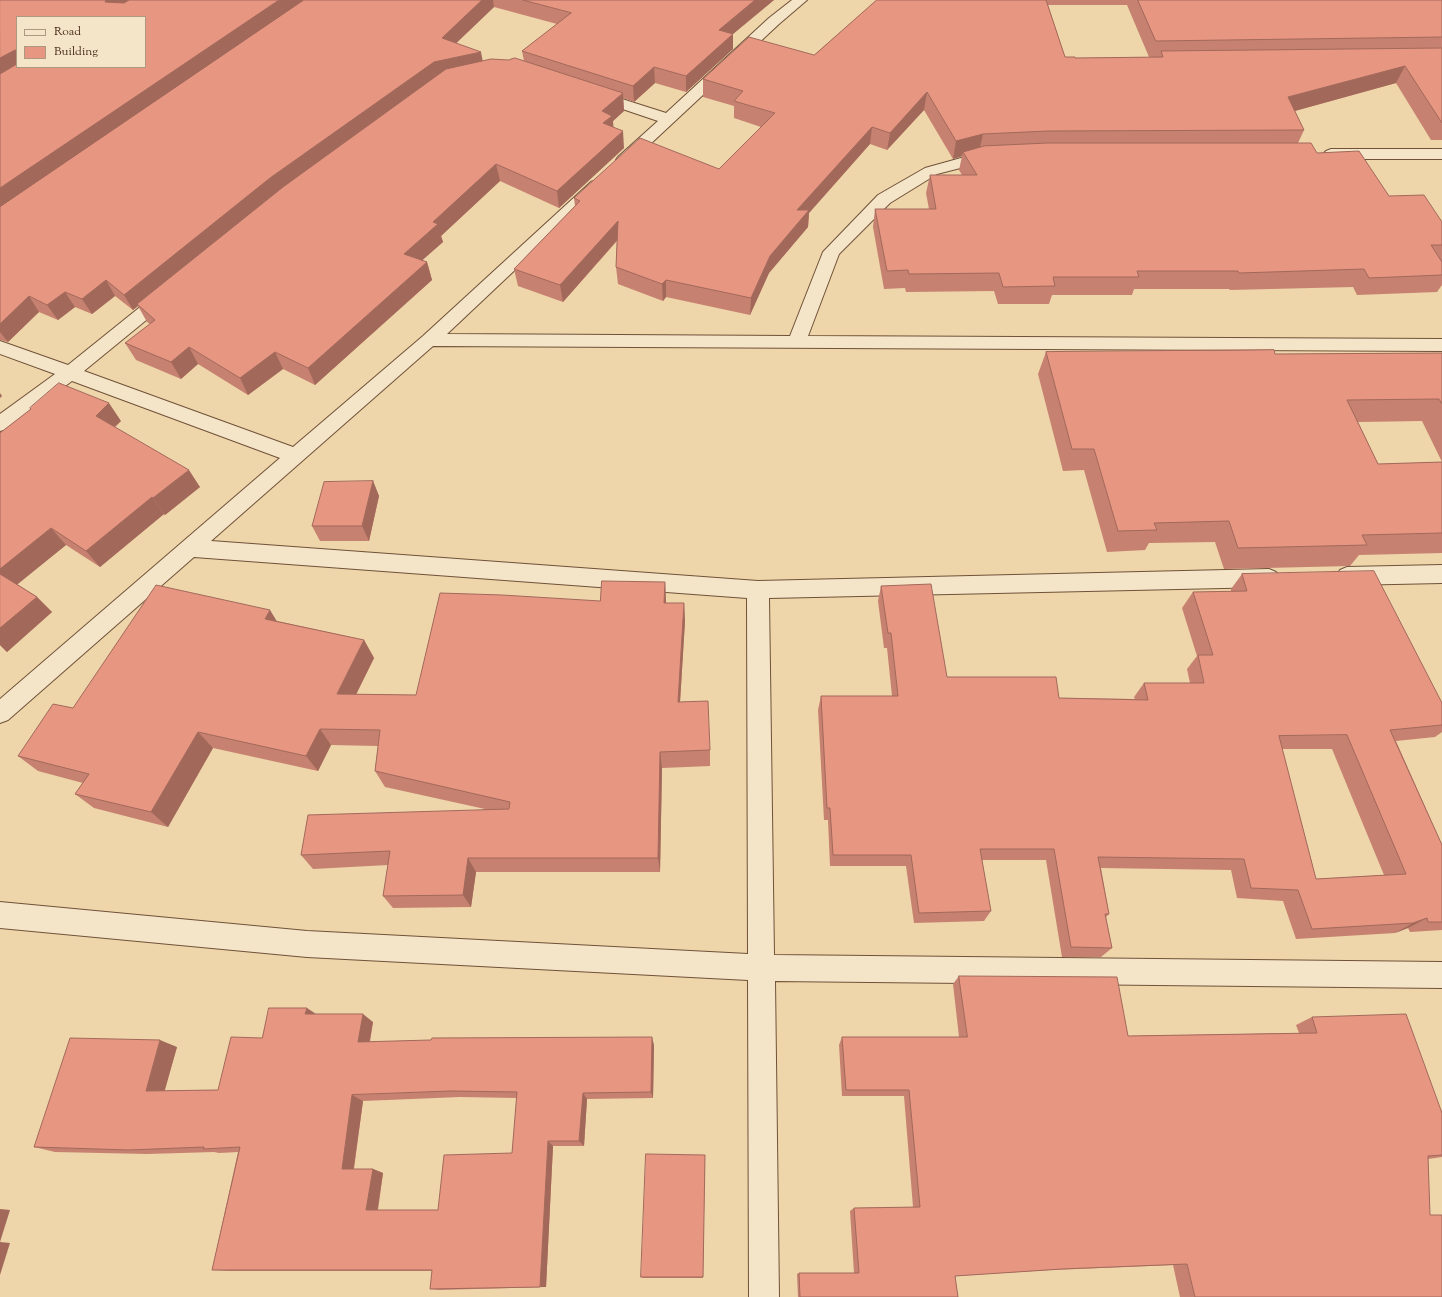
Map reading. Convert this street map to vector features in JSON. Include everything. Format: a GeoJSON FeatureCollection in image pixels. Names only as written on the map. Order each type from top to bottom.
{"type":"FeatureCollection","features":[{"type":"Feature","properties":{"kind":"street"},"geometry":{"type":"LineString","coordinates":[[0,713],[429,340],[774,21],[800,0]]}},
{"type":"Feature","properties":{"kind":"street"},"geometry":{"type":"LineString","coordinates":[[578,90],[668,119]]}},
{"type":"Feature","properties":{"kind":"street"},"geometry":{"type":"LineString","coordinates":[[1314,154],[1442,154]]}},
{"type":"Feature","properties":{"kind":"street"},"geometry":{"type":"LineString","coordinates":[[797,342],[832,252],[884,199],[931,171],[979,158],[1003,157]]}},
{"type":"Feature","properties":{"kind":"street"},"geometry":{"type":"LineString","coordinates":[[0,424],[70,373],[180,284]]}},
{"type":"Feature","properties":{"kind":"street"},"geometry":{"type":"LineString","coordinates":[[429,340],[1442,345]]}},
{"type":"Feature","properties":{"kind":"street"},"geometry":{"type":"LineString","coordinates":[[0,347],[296,456]]}},
{"type":"Feature","properties":{"kind":"street"},"geometry":{"type":"LineString","coordinates":[[189,548],[758,590],[1291,578]]}},
{"type":"Feature","properties":{"kind":"street"},"geometry":{"type":"LineString","coordinates":[[1331,577],[1442,574]]}},
{"type":"Feature","properties":{"kind":"street"},"geometry":{"type":"LineString","coordinates":[[758,590],[764,1297]]}},
{"type":"Feature","properties":{"kind":"street"},"geometry":{"type":"LineString","coordinates":[[0,915],[307,944],[762,968],[1442,975]]}},
{"type":"Feature","properties":{"kind":"building"},"geometry":{"type":"Polygon","coordinates":[[[0,0],[106,0],[105,2],[124,3],[129,0],[279,0],[0,188],[0,74],[16,65],[16,68],[146,68],[146,16],[16,16],[16,50],[0,58],[0,0]]]}},
{"type":"Feature","properties":{"kind":"building"},"geometry":{"type":"Polygon","coordinates":[[[304,0],[482,0],[442,38],[481,52],[434,62],[270,178],[124,295],[106,280],[82,299],[65,292],[47,305],[29,296],[0,324],[0,207],[304,0]]]}},
{"type":"Feature","properties":{"kind":"building"},"geometry":{"type":"Polygon","coordinates":[[[523,0],[755,0],[719,30],[733,34],[686,76],[654,67],[633,86],[522,51],[571,13],[523,0]]]}},
{"type":"Feature","properties":{"kind":"building"},"geometry":{"type":"Polygon","coordinates":[[[877,0],[1046,0],[1065,57],[1075,58],[1163,57],[1161,51],[1442,48],[1442,123],[1405,66],[1288,97],[1304,130],[1048,131],[983,134],[956,141],[927,92],[890,133],[872,127],[797,210],[809,210],[770,256],[751,298],[666,280],[662,284],[616,267],[618,221],[560,285],[514,269],[580,201],[574,198],[640,138],[719,169],[775,113],[734,101],[743,91],[703,79],[749,37],[814,55],[877,0]]]}},
{"type":"Feature","properties":{"kind":"building"},"geometry":{"type":"Polygon","coordinates":[[[1138,0],[1442,0],[1442,37],[1156,41],[1138,0]]]}},
{"type":"Feature","properties":{"kind":"building"},"geometry":{"type":"Polygon","coordinates":[[[515,58],[623,93],[602,111],[612,116],[603,123],[623,131],[557,191],[496,164],[433,222],[438,224],[404,254],[427,262],[308,368],[275,352],[240,378],[189,347],[171,362],[125,343],[155,320],[137,304],[283,187],[446,69],[491,59],[508,60],[515,58]]]}},
{"type":"Feature","properties":{"kind":"building"},"geometry":{"type":"Polygon","coordinates":[[[1048,143],[1311,143],[1317,153],[1359,151],[1389,196],[1424,195],[1442,222],[1442,245],[1431,245],[1442,262],[1442,275],[1369,278],[1364,269],[1239,273],[1238,271],[1137,271],[1139,277],[1053,277],[1055,286],[1003,287],[999,273],[909,274],[908,270],[887,271],[875,209],[936,209],[930,175],[977,175],[963,152],[984,146],[1048,143]]]}},
{"type":"Feature","properties":{"kind":"building"},"geometry":{"type":"Polygon","coordinates":[[[1274,350],[1275,354],[1442,353],[1442,404],[1439,399],[1347,400],[1378,464],[1442,462],[1442,533],[1362,535],[1367,545],[1238,548],[1229,521],[1154,523],[1157,530],[1118,531],[1094,449],[1072,449],[1046,352],[1274,350]]]}},
{"type":"Feature","properties":{"kind":"building"},"geometry":{"type":"Polygon","coordinates":[[[59,383],[109,403],[96,416],[189,470],[153,498],[152,497],[86,551],[51,528],[0,569],[0,433],[31,409],[30,408],[59,383]]]}},
{"type":"Feature","properties":{"kind":"building"},"geometry":{"type":"Polygon","coordinates":[[[373,481],[362,526],[312,526],[324,482],[373,481]]]}},
{"type":"Feature","properties":{"kind":"building"},"geometry":{"type":"Polygon","coordinates":[[[1374,571],[1442,703],[1442,725],[1390,730],[1442,845],[1442,922],[1428,922],[1427,918],[1413,923],[1312,929],[1298,890],[1251,888],[1244,859],[1098,857],[1109,914],[1105,914],[1112,948],[1071,947],[1054,849],[980,849],[991,911],[919,913],[911,855],[833,855],[830,808],[827,808],[821,696],[898,696],[891,633],[888,633],[881,586],[931,584],[947,677],[1056,677],[1059,698],[1148,700],[1144,683],[1204,683],[1198,655],[1213,655],[1193,592],[1247,591],[1242,574],[1374,571]],[[1347,735],[1279,736],[1316,879],[1406,874],[1347,735]]]}},
{"type":"Feature","properties":{"kind":"building"},"geometry":{"type":"Polygon","coordinates":[[[0,574],[37,597],[0,628],[0,574]]]}},
{"type":"Feature","properties":{"kind":"building"},"geometry":{"type":"Polygon","coordinates":[[[602,581],[665,582],[664,603],[684,603],[678,702],[708,701],[710,750],[660,752],[658,858],[468,858],[463,895],[383,896],[390,851],[301,855],[308,815],[509,809],[510,802],[375,771],[380,730],[320,729],[306,756],[198,732],[151,812],[75,794],[89,774],[18,756],[53,704],[73,708],[156,585],[270,610],[265,619],[364,640],[337,694],[416,695],[440,593],[600,601],[602,581]]]}},
{"type":"Feature","properties":{"kind":"building"},"geometry":{"type":"Polygon","coordinates":[[[959,976],[1117,977],[1128,1036],[1317,1033],[1312,1017],[1406,1014],[1442,1113],[1442,1155],[1428,1156],[1430,1215],[1442,1215],[1442,1297],[1195,1297],[1187,1264],[1062,1269],[955,1276],[958,1297],[800,1297],[799,1273],[859,1273],[854,1208],[920,1207],[909,1090],[846,1090],[842,1037],[967,1037],[959,976]]]}},
{"type":"Feature","properties":{"kind":"building"},"geometry":{"type":"Polygon","coordinates":[[[269,1008],[307,1008],[305,1014],[363,1014],[358,1042],[431,1040],[432,1038],[652,1037],[651,1092],[583,1093],[579,1141],[548,1141],[540,1287],[430,1289],[432,1270],[212,1270],[240,1147],[129,1150],[34,1147],[70,1038],[160,1040],[146,1091],[218,1090],[231,1037],[262,1038],[269,1008]],[[452,1091],[352,1095],[342,1169],[373,1169],[366,1210],[438,1210],[444,1155],[512,1153],[517,1092],[452,1091]]]}},
{"type":"Feature","properties":{"kind":"building"},"geometry":{"type":"Polygon","coordinates":[[[646,1154],[705,1155],[703,1277],[641,1277],[646,1154]]]}}]}
